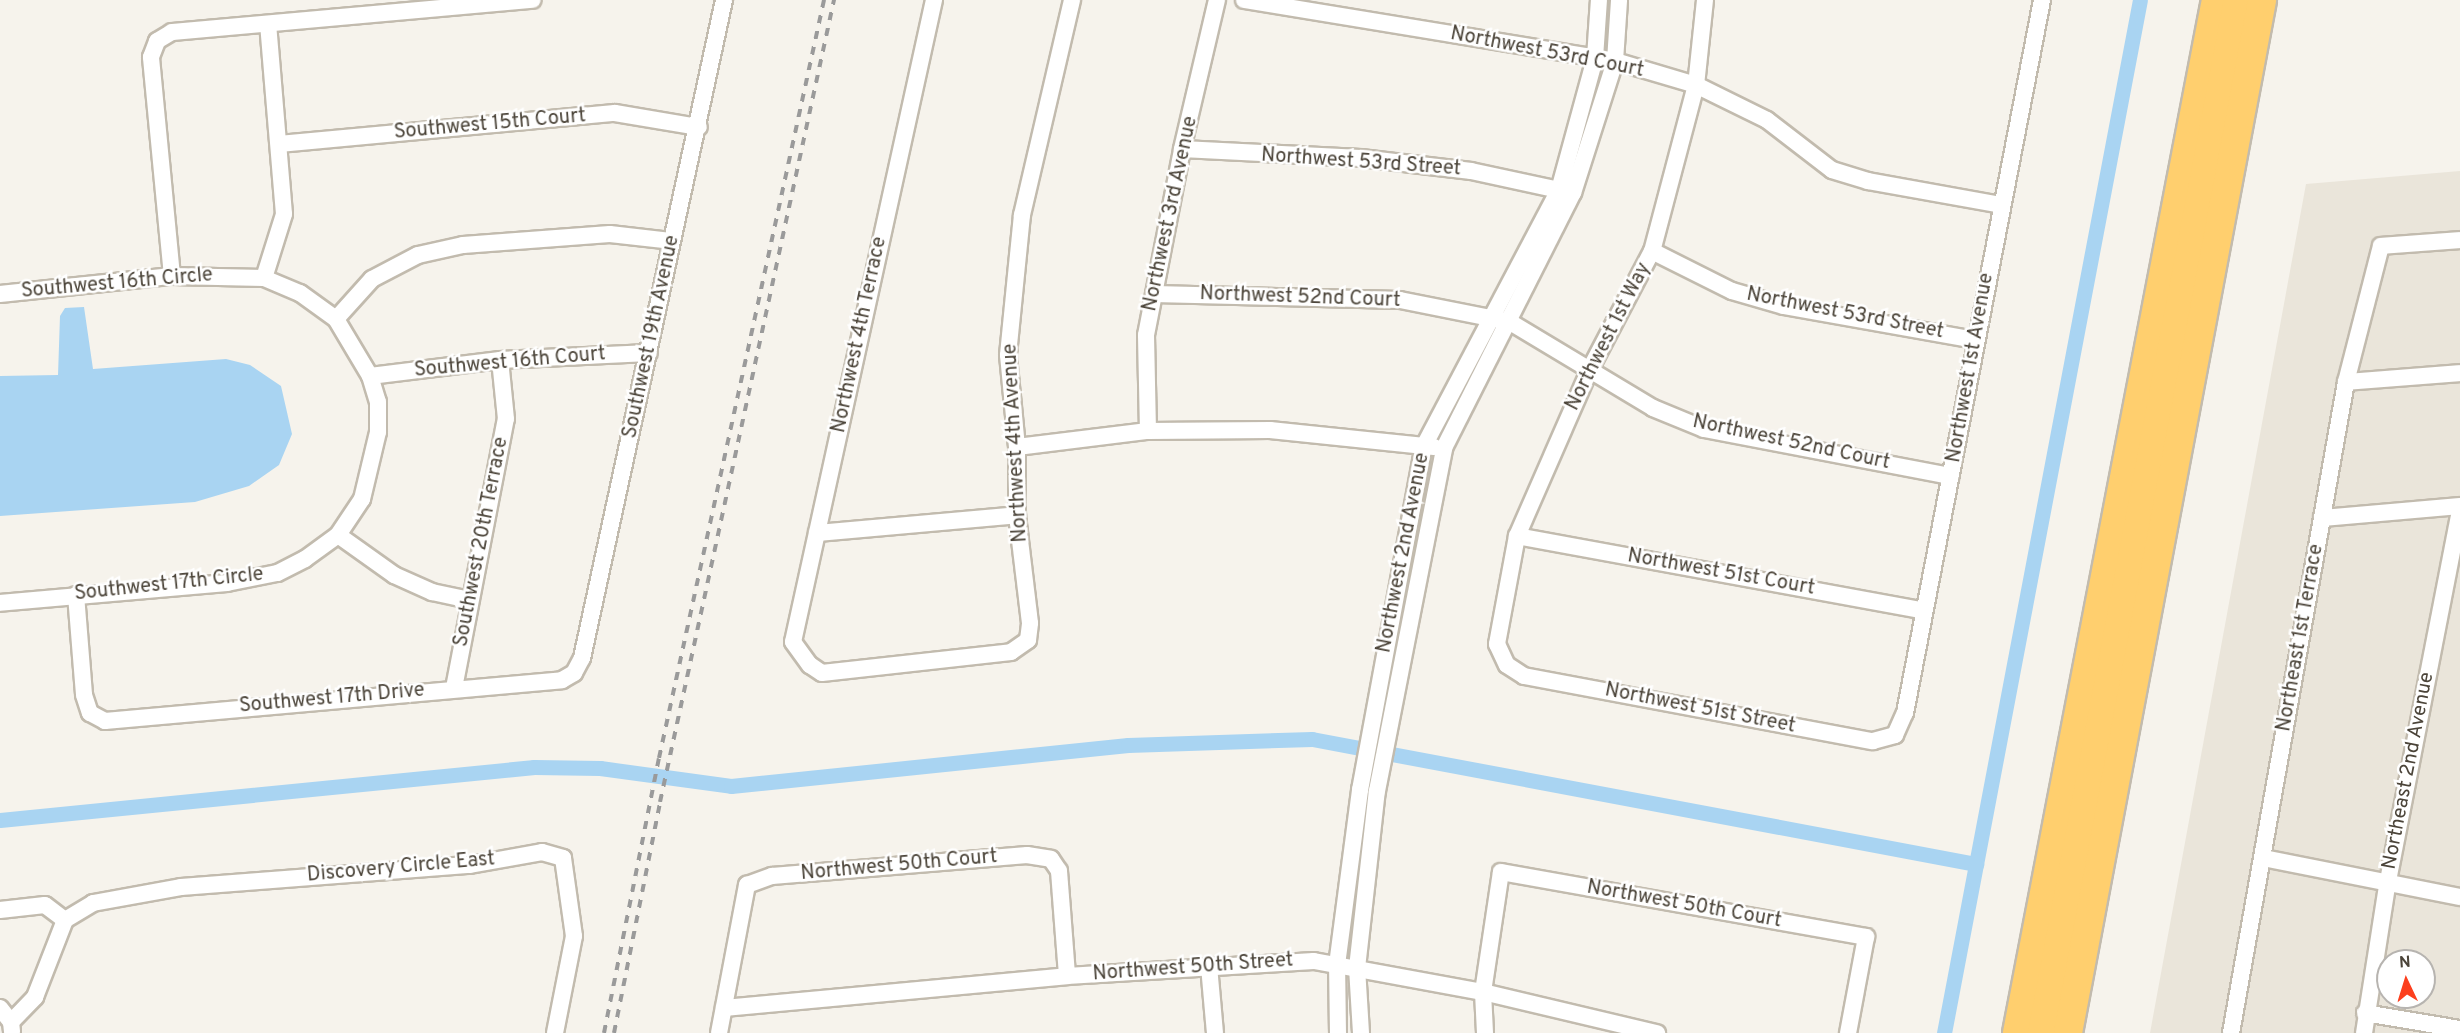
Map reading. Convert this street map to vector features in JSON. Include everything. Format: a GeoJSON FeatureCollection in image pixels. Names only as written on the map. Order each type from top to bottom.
{"type":"FeatureCollection","features":[{"type":"Feature","properties":{"kind":"highway"},"geometry":{"type":"LineString","coordinates":[[2017,1033],[2216,0]]}},
{"type":"Feature","properties":{"kind":"highway"},"geometry":{"type":"LineString","coordinates":[[2042,1033],[2238,0]]}},
{"type":"Feature","properties":{"kind":"highway"},"geometry":{"type":"LineString","coordinates":[[2068,1033],[2262,0]]}},
{"type":"Feature","properties":{"kind":"highway"},"geometry":{"type":"LineString","coordinates":[[2088,1033],[2154,663],[2279,0]]}},
{"type":"Feature","properties":{"kind":"street"},"geometry":{"type":"LineString","coordinates":[[172,276],[151,57],[158,41],[172,32],[533,0]]}},
{"type":"Feature","properties":{"kind":"street","name":"Southwest 19th Avenue"},"geometry":{"type":"LineString","coordinates":[[574,673],[582,658],[650,353],[724,0]]}},
{"type":"Feature","properties":{"kind":"street","name":"Northwest 4th Terrace"},"geometry":{"type":"LineString","coordinates":[[810,665],[793,642],[934,0]]}},
{"type":"Feature","properties":{"kind":"street","name":"Northwest 4th Avenue"},"geometry":{"type":"LineString","coordinates":[[810,665],[822,673],[1011,652],[1028,640],[1030,623],[1017,515],[1017,447],[1008,355],[1022,215],[1072,0]]}},
{"type":"Feature","properties":{"kind":"street","name":"Northwest 3rd Avenue"},"geometry":{"type":"LineString","coordinates":[[1148,431],[1146,335],[1182,149],[1217,0]]}},
{"type":"Feature","properties":{"kind":"street","name":"Northwest 53rd Court"},"geometry":{"type":"LineString","coordinates":[[1244,0],[1615,61],[1696,85],[1767,120],[1832,170],[1868,181],[2002,205]]}},
{"type":"Feature","properties":{"kind":"street","name":"Northwest 2nd Avenue"},"geometry":{"type":"LineString","coordinates":[[1338,1033],[1337,965],[1362,779],[1424,446],[1488,318],[1566,192],[1595,58],[1599,0]]}},
{"type":"Feature","properties":{"kind":"street","name":"Northwest 2nd Avenue"},"geometry":{"type":"LineString","coordinates":[[1362,1033],[1357,968],[1380,779],[1444,448],[1510,322],[1566,192],[1615,61],[1619,0]]}},
{"type":"Feature","properties":{"kind":"street","name":"Northwest 1st Way"},"geometry":{"type":"LineString","coordinates":[[1507,666],[1497,644],[1517,536],[1590,369],[1652,251],[1696,85],[1705,0]]}},
{"type":"Feature","properties":{"kind":"street","name":"Northwest 1st Avenue"},"geometry":{"type":"LineString","coordinates":[[1895,735],[1905,713],[2042,0]]}},
{"type":"Feature","properties":{"kind":"street"},"geometry":{"type":"LineString","coordinates":[[264,278],[284,214],[268,25]]}},
{"type":"Feature","properties":{"kind":"street","name":"Southwest 15th Court"},"geometry":{"type":"LineString","coordinates":[[279,144],[615,113],[699,127]]}},
{"type":"Feature","properties":{"kind":"street","name":"Northwest 53rd Street"},"geometry":{"type":"LineString","coordinates":[[1182,149],[1361,158],[1471,171],[1566,192]]}},
{"type":"Feature","properties":{"kind":"street"},"geometry":{"type":"LineString","coordinates":[[336,319],[372,279],[418,255],[463,245],[610,234],[672,241]]}},
{"type":"Feature","properties":{"kind":"street","name":"Northeast 1st Terrace"},"geometry":{"type":"LineString","coordinates":[[2231,1033],[2346,382],[2381,246],[2460,240]]}},
{"type":"Feature","properties":{"kind":"street","name":"Northwest 53rd Street"},"geometry":{"type":"LineString","coordinates":[[1652,251],[1732,291],[1784,306],[1975,340]]}},
{"type":"Feature","properties":{"kind":"street","name":"Southwest 16th Circle"},"geometry":{"type":"LineString","coordinates":[[0,294],[172,276],[264,278],[300,293],[336,319],[370,376]]}},
{"type":"Feature","properties":{"kind":"street","name":"Northwest 52nd Court"},"geometry":{"type":"LineString","coordinates":[[1154,294],[1400,300],[1510,322],[1653,408],[1704,429],[1951,476]]}},
{"type":"Feature","properties":{"kind":"street","name":"Southwest 16th Court"},"geometry":{"type":"LineString","coordinates":[[370,376],[500,360],[650,353]]}},
{"type":"Feature","properties":{"kind":"street","name":"Southwest 20th Terrace"},"geometry":{"type":"LineString","coordinates":[[454,688],[506,419],[500,360]]}},
{"type":"Feature","properties":{"kind":"street"},"geometry":{"type":"LineString","coordinates":[[2346,382],[2460,373]]}},
{"type":"Feature","properties":{"kind":"street","name":"Southwest 17th Circle"},"geometry":{"type":"LineString","coordinates":[[0,603],[227,583],[277,573],[305,559],[338,535],[362,499],[378,432],[378,402],[370,376]]}},
{"type":"Feature","properties":{"kind":"street"},"geometry":{"type":"LineString","coordinates":[[1017,447],[1148,431],[1270,430],[1444,448]]}},
{"type":"Feature","properties":{"kind":"street"},"geometry":{"type":"LineString","coordinates":[[2322,518],[2460,508]]}},
{"type":"Feature","properties":{"kind":"street","name":"Northeast 2nd Avenue"},"geometry":{"type":"LineString","coordinates":[[2364,1033],[2365,1013],[2387,886],[2460,508]]}},
{"type":"Feature","properties":{"kind":"street"},"geometry":{"type":"LineString","coordinates":[[817,533],[1017,515]]}},
{"type":"Feature","properties":{"kind":"street"},"geometry":{"type":"LineString","coordinates":[[338,535],[394,575],[432,592],[470,600]]}},
{"type":"Feature","properties":{"kind":"street","name":"Northwest 51st Court"},"geometry":{"type":"LineString","coordinates":[[1517,536],[1924,610]]}},
{"type":"Feature","properties":{"kind":"street","name":"Southwest 17th Drive"},"geometry":{"type":"LineString","coordinates":[[76,596],[84,695],[90,713],[105,721],[562,680],[574,673]]}},
{"type":"Feature","properties":{"kind":"street","name":"Northwest 51st Street"},"geometry":{"type":"LineString","coordinates":[[1507,666],[1524,676],[1861,739],[1873,741],[1895,735]]}},
{"type":"Feature","properties":{"kind":"street","name":"Discovery Circle East"},"geometry":{"type":"LineString","coordinates":[[65,920],[93,903],[181,887],[470,865],[542,852],[563,858],[574,936],[555,1033]]}},
{"type":"Feature","properties":{"kind":"street","name":"Northwest 50th Court"},"geometry":{"type":"LineString","coordinates":[[724,1008],[747,885],[772,876],[1027,855],[1051,859],[1059,871],[1067,976]]}},
{"type":"Feature","properties":{"kind":"street"},"geometry":{"type":"LineString","coordinates":[[2263,858],[2387,886],[2460,897]]}},
{"type":"Feature","properties":{"kind":"street","name":"Northwest 50th Court"},"geometry":{"type":"LineString","coordinates":[[1483,992],[1502,872],[1866,937],[1848,1033]]}},
{"type":"Feature","properties":{"kind":"street"},"geometry":{"type":"LineString","coordinates":[[0,1008],[12,1028],[35,997],[65,920],[45,904],[6,909]]}},
{"type":"Feature","properties":{"kind":"street","name":"Northwest 50th Street"},"geometry":{"type":"LineString","coordinates":[[724,1008],[1067,976],[1314,961],[1483,992],[1657,1033]]}},
{"type":"Feature","properties":{"kind":"street"},"geometry":{"type":"LineString","coordinates":[[1209,966],[1215,1033]]}},
{"type":"Feature","properties":{"kind":"street"},"geometry":{"type":"LineString","coordinates":[[1483,992],[1485,1033]]}},
{"type":"Feature","properties":{"kind":"street"},"geometry":{"type":"LineString","coordinates":[[718,1033],[724,1008]]}},
{"type":"Feature","properties":{"kind":"street"},"geometry":{"type":"LineString","coordinates":[[2365,1013],[2460,1029]]}},
{"type":"Feature","properties":{"kind":"shaded area"},"geometry":{"type":"Polygon","coordinates":[[[2460,171],[2460,1033],[2150,1033],[2306,184],[2460,171]]]}},
{"type":"Feature","properties":{"kind":"water"},"geometry":{"type":"Polygon","coordinates":[[[84,307],[93,369],[226,359],[250,365],[281,386],[292,434],[279,465],[249,486],[195,502],[0,516],[0,376],[58,375],[60,316],[65,308],[84,307]]]}},
{"type":"Feature","properties":{"kind":"waterway"},"geometry":{"type":"LineString","coordinates":[[1944,1033],[2140,0]]}},
{"type":"Feature","properties":{"kind":"waterway"},"geometry":{"type":"LineString","coordinates":[[0,820],[534,767],[600,768],[731,786],[1128,745],[1312,739],[1976,864]]}},
{"type":"Feature","properties":{"kind":"railway"},"geometry":{"type":"LineString","coordinates":[[604,1033],[659,758],[824,0]]}},
{"type":"Feature","properties":{"kind":"railway"},"geometry":{"type":"LineString","coordinates":[[614,1033],[660,802],[834,0]]}}]}
